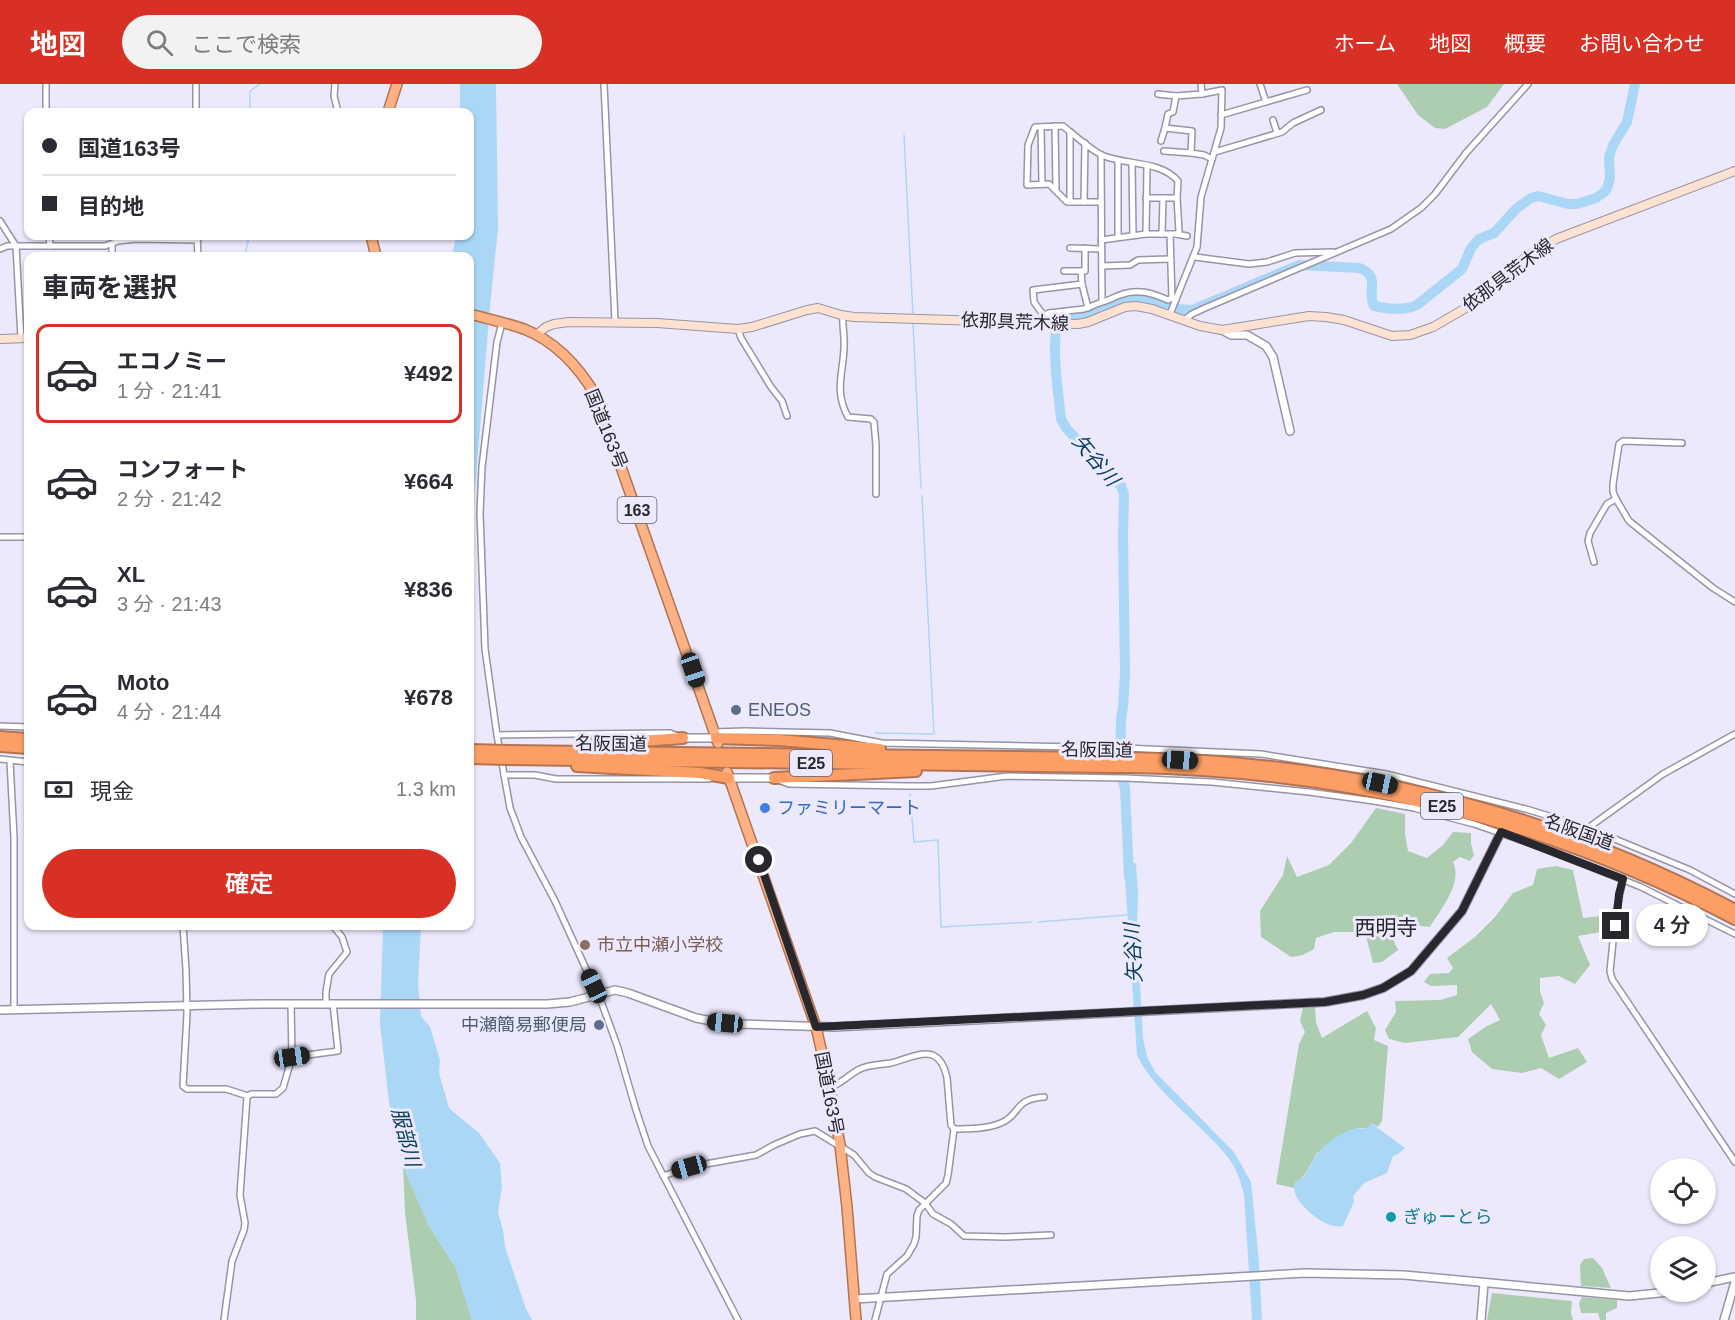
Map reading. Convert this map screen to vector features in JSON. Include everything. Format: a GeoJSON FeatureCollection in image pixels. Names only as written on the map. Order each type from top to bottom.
{"type":"FeatureCollection","features":[{"type":"Feature","properties":{"kind":"highway"},"geometry":{"type":"LineString","coordinates":[[389,108],[397,84]]}},
{"type":"Feature","properties":{"kind":"highway","name":"国道163号"},"geometry":{"type":"LineString","coordinates":[[474,315],[525,330],[555,347],[570,360],[596,396],[716,738]]}},
{"type":"Feature","properties":{"kind":"highway"},"geometry":{"type":"LineString","coordinates":[[0,737],[24,740]]}},
{"type":"Feature","properties":{"kind":"highway"},"geometry":{"type":"LineString","coordinates":[[510,756],[682,738]]}},
{"type":"Feature","properties":{"kind":"highway"},"geometry":{"type":"LineString","coordinates":[[716,738],[746,738],[906,752],[1008,756]]}},
{"type":"Feature","properties":{"kind":"highway"},"geometry":{"type":"LineString","coordinates":[[0,746],[24,748]]}},
{"type":"Feature","properties":{"kind":"highway","name":"名阪国道"},"geometry":{"type":"LineString","coordinates":[[474,751],[510,756],[985,765],[1118,754]]}},
{"type":"Feature","properties":{"kind":"highway","name":"名阪国道"},"geometry":{"type":"LineString","coordinates":[[474,760],[510,756],[1118,754],[1130,763],[1227,771],[1327,783],[1395,795],[1465,812],[1601,857],[1670,886],[1735,919]]}},
{"type":"Feature","properties":{"kind":"highway"},"geometry":{"type":"LineString","coordinates":[[510,756],[546,764],[728,775]]}},
{"type":"Feature","properties":{"kind":"highway","name":"名阪国道"},"geometry":{"type":"LineString","coordinates":[[1130,763],[1221,762],[1275,767],[1363,780],[1432,795],[1538,825],[1613,853],[1672,878],[1735,910]]}},
{"type":"Feature","properties":{"kind":"highway"},"geometry":{"type":"LineString","coordinates":[[774,778],[856,775],[985,765]]}},
{"type":"Feature","properties":{"kind":"highway","name":"国道163号"},"geometry":{"type":"LineString","coordinates":[[728,775],[816,1027],[840,1145],[856,1320]]}},
{"type":"Feature","properties":{"kind":"main road","name":"依那具荒木線"},"geometry":{"type":"LineString","coordinates":[[536,335],[546,327],[569,322],[657,322],[738,329],[818,308],[843,315],[1043,320],[1055,324],[1088,322],[1125,308],[1137,306],[1171,312],[1184,321],[1222,330],[1309,316],[1344,321],[1392,336],[1410,335],[1433,327],[1478,301],[1526,257],[1556,239],[1735,171]]}},
{"type":"Feature","properties":{"kind":"main road"},"geometry":{"type":"LineString","coordinates":[[0,339],[24,338]]}},
{"type":"Feature","properties":{"kind":"street"},"geometry":{"type":"LineString","coordinates":[[46,84],[46,108]]}},
{"type":"Feature","properties":{"kind":"street"},"geometry":{"type":"LineString","coordinates":[[196,84],[196,108]]}},
{"type":"Feature","properties":{"kind":"street"},"geometry":{"type":"LineString","coordinates":[[335,84],[333,96],[337,108]]}},
{"type":"Feature","properties":{"kind":"street"},"geometry":{"type":"LineString","coordinates":[[604,84],[615,321]]}},
{"type":"Feature","properties":{"kind":"street"},"geometry":{"type":"LineString","coordinates":[[1201,84],[1202,94]]}},
{"type":"Feature","properties":{"kind":"street"},"geometry":{"type":"LineString","coordinates":[[1260,84],[1266,102]]}},
{"type":"Feature","properties":{"kind":"street"},"geometry":{"type":"LineString","coordinates":[[1184,321],[1204,308],[1391,229],[1421,208],[1435,194],[1466,153],[1528,84]]}},
{"type":"Feature","properties":{"kind":"street"},"geometry":{"type":"LineString","coordinates":[[1158,94],[1176,96],[1202,94],[1222,87],[1221,128],[1201,197],[1195,257],[1188,268],[1171,312]]}},
{"type":"Feature","properties":{"kind":"street"},"geometry":{"type":"LineString","coordinates":[[1221,115],[1307,90]]}},
{"type":"Feature","properties":{"kind":"street"},"geometry":{"type":"LineString","coordinates":[[1161,141],[1168,114],[1173,112],[1176,96]]}},
{"type":"Feature","properties":{"kind":"street"},"geometry":{"type":"LineString","coordinates":[[1215,152],[1282,132],[1293,123],[1321,110]]}},
{"type":"Feature","properties":{"kind":"street"},"geometry":{"type":"LineString","coordinates":[[1273,120],[1277,133]]}},
{"type":"Feature","properties":{"kind":"street"},"geometry":{"type":"LineString","coordinates":[[1055,126],[1056,189]]}},
{"type":"Feature","properties":{"kind":"street"},"geometry":{"type":"LineString","coordinates":[[1101,202],[1067,202],[1049,184],[1028,185],[1028,145],[1035,127],[1063,126],[1101,155],[1165,172],[1178,181],[1178,234],[1133,235],[1101,240]]}},
{"type":"Feature","properties":{"kind":"street"},"geometry":{"type":"LineString","coordinates":[[1041,127],[1042,184]]}},
{"type":"Feature","properties":{"kind":"street"},"geometry":{"type":"LineString","coordinates":[[1165,128],[1192,131],[1191,153]]}},
{"type":"Feature","properties":{"kind":"street"},"geometry":{"type":"LineString","coordinates":[[1070,132],[1070,202]]}},
{"type":"Feature","properties":{"kind":"street"},"geometry":{"type":"LineString","coordinates":[[1084,202],[1085,143]]}},
{"type":"Feature","properties":{"kind":"street"},"geometry":{"type":"LineString","coordinates":[[1164,151],[1204,155],[1212,159]]}},
{"type":"Feature","properties":{"kind":"street"},"geometry":{"type":"LineString","coordinates":[[1101,155],[1102,302]]}},
{"type":"Feature","properties":{"kind":"street"},"geometry":{"type":"LineString","coordinates":[[1118,237],[1119,160]]}},
{"type":"Feature","properties":{"kind":"street"},"geometry":{"type":"LineString","coordinates":[[1132,163],[1133,235]]}},
{"type":"Feature","properties":{"kind":"street"},"geometry":{"type":"LineString","coordinates":[[1146,234],[1147,166]]}},
{"type":"Feature","properties":{"kind":"street"},"geometry":{"type":"LineString","coordinates":[[1146,198],[1177,198]]}},
{"type":"Feature","properties":{"kind":"street"},"geometry":{"type":"LineString","coordinates":[[1162,234],[1163,198]]}},
{"type":"Feature","properties":{"kind":"street"},"geometry":{"type":"LineString","coordinates":[[0,221],[16,246],[24,328]]}},
{"type":"Feature","properties":{"kind":"street"},"geometry":{"type":"LineString","coordinates":[[1173,234],[1170,259],[1174,301]]}},
{"type":"Feature","properties":{"kind":"street"},"geometry":{"type":"LineString","coordinates":[[1173,234],[1187,236]]}},
{"type":"Feature","properties":{"kind":"street"},"geometry":{"type":"LineString","coordinates":[[49,240],[50,246]]}},
{"type":"Feature","properties":{"kind":"street"},"geometry":{"type":"LineString","coordinates":[[0,249],[7,246],[105,246],[127,240]]}},
{"type":"Feature","properties":{"kind":"street"},"geometry":{"type":"LineString","coordinates":[[112,244],[112,252]]}},
{"type":"Feature","properties":{"kind":"street"},"geometry":{"type":"LineString","coordinates":[[1070,248],[1101,249]]}},
{"type":"Feature","properties":{"kind":"street"},"geometry":{"type":"LineString","coordinates":[[1064,271],[1085,271],[1085,248]]}},
{"type":"Feature","properties":{"kind":"street"},"geometry":{"type":"LineString","coordinates":[[1195,257],[1249,264],[1267,262],[1294,254],[1338,252]]}},
{"type":"Feature","properties":{"kind":"street"},"geometry":{"type":"LineString","coordinates":[[1102,266],[1130,265],[1138,260],[1170,259]]}},
{"type":"Feature","properties":{"kind":"street"},"geometry":{"type":"LineString","coordinates":[[1081,271],[1088,308]]}},
{"type":"Feature","properties":{"kind":"street"},"geometry":{"type":"LineString","coordinates":[[1082,284],[1033,290],[1034,302],[1043,320],[1049,313],[1088,308],[1124,293],[1140,291],[1174,301]]}},
{"type":"Feature","properties":{"kind":"street"},"geometry":{"type":"LineString","coordinates":[[843,315],[844,346],[839,382],[842,399],[848,417],[871,419],[874,422],[876,494]]}},
{"type":"Feature","properties":{"kind":"street"},"geometry":{"type":"LineString","coordinates":[[501,323],[482,467],[480,513],[485,649],[510,808],[521,837],[555,901],[598,994],[617,1045],[648,1146],[738,1320]]}},
{"type":"Feature","properties":{"kind":"street"},"geometry":{"type":"LineString","coordinates":[[738,329],[741,338],[771,387],[782,400],[787,416]]}},
{"type":"Feature","properties":{"kind":"street"},"geometry":{"type":"LineString","coordinates":[[1222,330],[1231,335],[1248,335],[1266,346],[1273,357],[1290,430]]}},
{"type":"Feature","properties":{"kind":"street"},"geometry":{"type":"LineString","coordinates":[[1682,443],[1623,441],[1619,444],[1613,484],[1616,499],[1629,521],[1713,588],[1735,602]]}},
{"type":"Feature","properties":{"kind":"street"},"geometry":{"type":"LineString","coordinates":[[1594,562],[1588,541],[1590,532],[1607,504],[1616,499]]}},
{"type":"Feature","properties":{"kind":"street"},"geometry":{"type":"LineString","coordinates":[[0,537],[24,537]]}},
{"type":"Feature","properties":{"kind":"street"},"geometry":{"type":"LineString","coordinates":[[0,726],[24,728]]}},
{"type":"Feature","properties":{"kind":"street"},"geometry":{"type":"LineString","coordinates":[[497,735],[670,733],[682,738],[716,738],[745,731],[830,733],[882,743],[1118,754],[1261,754],[1386,774],[1526,809],[1690,870],[1735,894]]}},
{"type":"Feature","properties":{"kind":"street"},"geometry":{"type":"LineString","coordinates":[[1587,831],[1663,774],[1735,734]]}},
{"type":"Feature","properties":{"kind":"street"},"geometry":{"type":"LineString","coordinates":[[1118,754],[1125,778]]}},
{"type":"Feature","properties":{"kind":"street"},"geometry":{"type":"LineString","coordinates":[[0,759],[24,762]]}},
{"type":"Feature","properties":{"kind":"street"},"geometry":{"type":"LineString","coordinates":[[10,761],[14,838],[14,1010]]}},
{"type":"Feature","properties":{"kind":"street"},"geometry":{"type":"LineString","coordinates":[[504,775],[535,775],[556,779],[728,775],[774,778],[789,784],[849,786],[931,786],[1007,776],[1125,778],[1212,782],[1337,795],[1414,808],[1501,832],[1577,857],[1735,934]]}},
{"type":"Feature","properties":{"kind":"street"},"geometry":{"type":"LineString","coordinates":[[882,778],[882,785]]}},
{"type":"Feature","properties":{"kind":"street"},"geometry":{"type":"LineString","coordinates":[[0,1010],[329,1003],[558,1003],[615,990],[712,1022],[816,1027],[1325,1002],[1363,995],[1383,988],[1411,971],[1462,911],[1501,832]]}},
{"type":"Feature","properties":{"kind":"street"},"geometry":{"type":"LineString","coordinates":[[1623,879],[1616,912],[1610,971],[1612,979],[1735,1162]]}},
{"type":"Feature","properties":{"kind":"street"},"geometry":{"type":"LineString","coordinates":[[183,930],[187,1006],[183,1086],[187,1089],[226,1089],[248,1096],[280,1092],[292,1057],[291,1004]]}},
{"type":"Feature","properties":{"kind":"street"},"geometry":{"type":"LineString","coordinates":[[292,1057],[338,1051],[326,992],[328,974],[347,952],[342,937],[336,930]]}},
{"type":"Feature","properties":{"kind":"street"},"geometry":{"type":"LineString","coordinates":[[830,1088],[860,1069],[897,1061],[920,1053],[936,1057],[946,1071],[951,1125],[954,1129],[946,1183],[919,1210],[914,1244],[907,1256],[887,1274],[875,1320]]}},
{"type":"Feature","properties":{"kind":"street"},"geometry":{"type":"LineString","coordinates":[[224,1320],[232,1262],[245,1223],[240,1195],[248,1096]]}},
{"type":"Feature","properties":{"kind":"street"},"geometry":{"type":"LineString","coordinates":[[954,1129],[982,1128],[1003,1123],[1020,1105],[1031,1098],[1044,1097]]}},
{"type":"Feature","properties":{"kind":"street"},"geometry":{"type":"LineString","coordinates":[[663,1176],[689,1167],[756,1155],[800,1134],[815,1131],[840,1145],[860,1161],[869,1173],[906,1190],[925,1203],[933,1214],[951,1224],[964,1236],[1051,1235]]}},
{"type":"Feature","properties":{"kind":"street"},"geometry":{"type":"LineString","coordinates":[[854,1299],[1261,1275],[1338,1273],[1404,1275],[1629,1296],[1650,1294]]}},
{"type":"Feature","properties":{"kind":"street"},"geometry":{"type":"LineString","coordinates":[[1716,1281],[1735,1277]]}},
{"type":"Feature","properties":{"kind":"street"},"geometry":{"type":"LineString","coordinates":[[1724,1320],[1735,1282]]}},
{"type":"Feature","properties":{"kind":"street"},"geometry":{"type":"LineString","coordinates":[[1481,1320],[1484,1283]]}},
{"type":"Feature","properties":{"kind":"green space"},"geometry":{"type":"Polygon","coordinates":[[[1397,84],[1504,84],[1487,107],[1445,129],[1435,128],[1418,115],[1397,84]]]}},
{"type":"Feature","properties":{"kind":"green space"},"geometry":{"type":"Polygon","coordinates":[[[1376,808],[1405,814],[1408,851],[1427,858],[1443,845],[1453,832],[1471,833],[1474,855],[1470,861],[1460,857],[1453,862],[1455,878],[1453,887],[1430,927],[1393,923],[1390,933],[1398,950],[1382,962],[1373,963],[1365,932],[1334,932],[1316,938],[1314,949],[1303,955],[1291,957],[1261,937],[1260,911],[1283,875],[1287,856],[1297,877],[1329,865],[1351,843],[1376,808]]]}},
{"type":"Feature","properties":{"kind":"green space"},"geometry":{"type":"Polygon","coordinates":[[[1556,866],[1573,870],[1583,918],[1608,915],[1607,931],[1578,936],[1590,965],[1575,984],[1559,976],[1540,978],[1540,992],[1544,1003],[1539,1014],[1546,1025],[1541,1035],[1549,1058],[1578,1048],[1587,1062],[1559,1079],[1541,1068],[1522,1073],[1492,1069],[1472,1052],[1468,1039],[1500,1020],[1491,1004],[1458,1037],[1405,1043],[1389,1039],[1385,1030],[1396,1012],[1395,1001],[1440,1000],[1457,995],[1457,985],[1431,986],[1424,982],[1430,974],[1449,973],[1453,968],[1447,958],[1475,937],[1495,917],[1513,893],[1533,885],[1537,869],[1556,866]]]}},
{"type":"Feature","properties":{"kind":"green space"},"geometry":{"type":"Polygon","coordinates":[[[1315,1007],[1316,1023],[1322,1038],[1367,1011],[1376,1028],[1374,1040],[1388,1046],[1382,1121],[1378,1127],[1371,1123],[1368,1128],[1359,1128],[1317,1153],[1306,1173],[1295,1182],[1294,1188],[1276,1184],[1299,1044],[1305,1032],[1300,1021],[1303,1008],[1315,1007]]]}},
{"type":"Feature","properties":{"kind":"green space"},"geometry":{"type":"Polygon","coordinates":[[[403,1165],[428,1224],[456,1268],[472,1320],[416,1320],[416,1300],[405,1213],[403,1165]]]}},
{"type":"Feature","properties":{"kind":"green space"},"geometry":{"type":"Polygon","coordinates":[[[1593,1258],[1602,1268],[1611,1288],[1581,1286],[1580,1265],[1584,1259],[1593,1258]]]}},
{"type":"Feature","properties":{"kind":"green space"},"geometry":{"type":"Polygon","coordinates":[[[1492,1293],[1572,1301],[1573,1320],[1487,1320],[1492,1293]]]}},
{"type":"Feature","properties":{"kind":"green space"},"geometry":{"type":"Polygon","coordinates":[[[1582,1297],[1617,1300],[1617,1308],[1606,1313],[1606,1320],[1600,1320],[1598,1313],[1581,1313],[1579,1303],[1582,1297]]]}},
{"type":"Feature","properties":{"kind":"water"},"geometry":{"type":"Polygon","coordinates":[[[460,84],[496,84],[498,229],[474,502],[474,252],[453,252],[455,240],[474,240],[474,108],[460,108],[460,84]]]}},
{"type":"Feature","properties":{"kind":"water"},"geometry":{"type":"Polygon","coordinates":[[[1136,863],[1143,1038],[1147,1057],[1155,1072],[1234,1152],[1251,1182],[1262,1320],[1252,1320],[1244,1194],[1235,1168],[1207,1134],[1155,1083],[1137,1055],[1124,864],[1136,863]]]}},
{"type":"Feature","properties":{"kind":"water","name":"服部川"},"geometry":{"type":"Polygon","coordinates":[[[383,930],[421,930],[418,984],[421,1016],[430,1027],[440,1060],[439,1073],[449,1108],[479,1133],[500,1163],[502,1187],[498,1212],[505,1247],[526,1309],[532,1320],[472,1320],[456,1268],[428,1224],[403,1165],[389,1102],[380,1024],[383,930]]]}},
{"type":"Feature","properties":{"kind":"water"},"geometry":{"type":"Polygon","coordinates":[[[1371,1123],[1405,1148],[1393,1156],[1387,1173],[1364,1183],[1353,1196],[1354,1202],[1343,1226],[1323,1222],[1310,1213],[1296,1196],[1295,1182],[1303,1177],[1315,1157],[1328,1143],[1349,1130],[1368,1128],[1371,1123]]]}},
{"type":"Feature","properties":{"kind":"waterway"},"geometry":{"type":"LineString","coordinates":[[250,108],[250,91],[260,84]]}},
{"type":"Feature","properties":{"kind":"waterway","name":"矢谷川"},"geometry":{"type":"LineString","coordinates":[[1129,877],[1125,788],[1120,771],[1125,673],[1124,494],[1121,486],[1066,428],[1061,419],[1055,355],[1058,319],[1084,317],[1129,299],[1146,298],[1178,309],[1192,310],[1299,265],[1359,268],[1366,271],[1372,279],[1374,306],[1396,309],[1417,305],[1462,269],[1471,248],[1479,239],[1494,233],[1517,208],[1531,198],[1538,196],[1568,204],[1577,204],[1596,198],[1607,189],[1610,178],[1609,157],[1613,145],[1627,122],[1635,84]]}},
{"type":"Feature","properties":{"kind":"waterway"},"geometry":{"type":"LineString","coordinates":[[904,135],[913,316]]}},
{"type":"Feature","properties":{"kind":"waterway"},"geometry":{"type":"LineString","coordinates":[[246,252],[248,240]]}},
{"type":"Feature","properties":{"kind":"waterway"},"geometry":{"type":"LineString","coordinates":[[913,324],[921,488]]}},
{"type":"Feature","properties":{"kind":"waterway"},"geometry":{"type":"LineString","coordinates":[[875,733],[934,734],[922,496]]}},
{"type":"Feature","properties":{"kind":"waterway"},"geometry":{"type":"LineString","coordinates":[[910,794],[914,842],[938,840],[941,927],[1032,922]]}},
{"type":"Feature","properties":{"kind":"waterway"},"geometry":{"type":"LineString","coordinates":[[1038,922],[1127,915]]}},
{"type":"Feature","properties":{"kind":"place","name":"ENEOS"},"geometry":{"type":"Point","coordinates":[736,710]}},
{"type":"Feature","properties":{"kind":"place","name":"ファミリーマート"},"geometry":{"type":"Point","coordinates":[765,808]}},
{"type":"Feature","properties":{"kind":"place","name":"市立中瀬小学校"},"geometry":{"type":"Point","coordinates":[585,945]}},
{"type":"Feature","properties":{"kind":"place","name":"中瀬簡易郵便局"},"geometry":{"type":"Point","coordinates":[599,1025]}},
{"type":"Feature","properties":{"kind":"place","name":"ぎゅーとら"},"geometry":{"type":"Point","coordinates":[1391,1217]}},
{"type":"Feature","properties":{"kind":"district","name":"西明寺"},"geometry":{"type":"Point","coordinates":[1386,927]}},
{"type":"Feature","properties":{"kind":"route"},"geometry":{"type":"LineString","coordinates":[[759,860],[816,1027],[1325,1002],[1363,995],[1383,988],[1411,971],[1437,942],[1462,911],[1501,832],[1623,879],[1616,912],[1616,926]]}}]}
